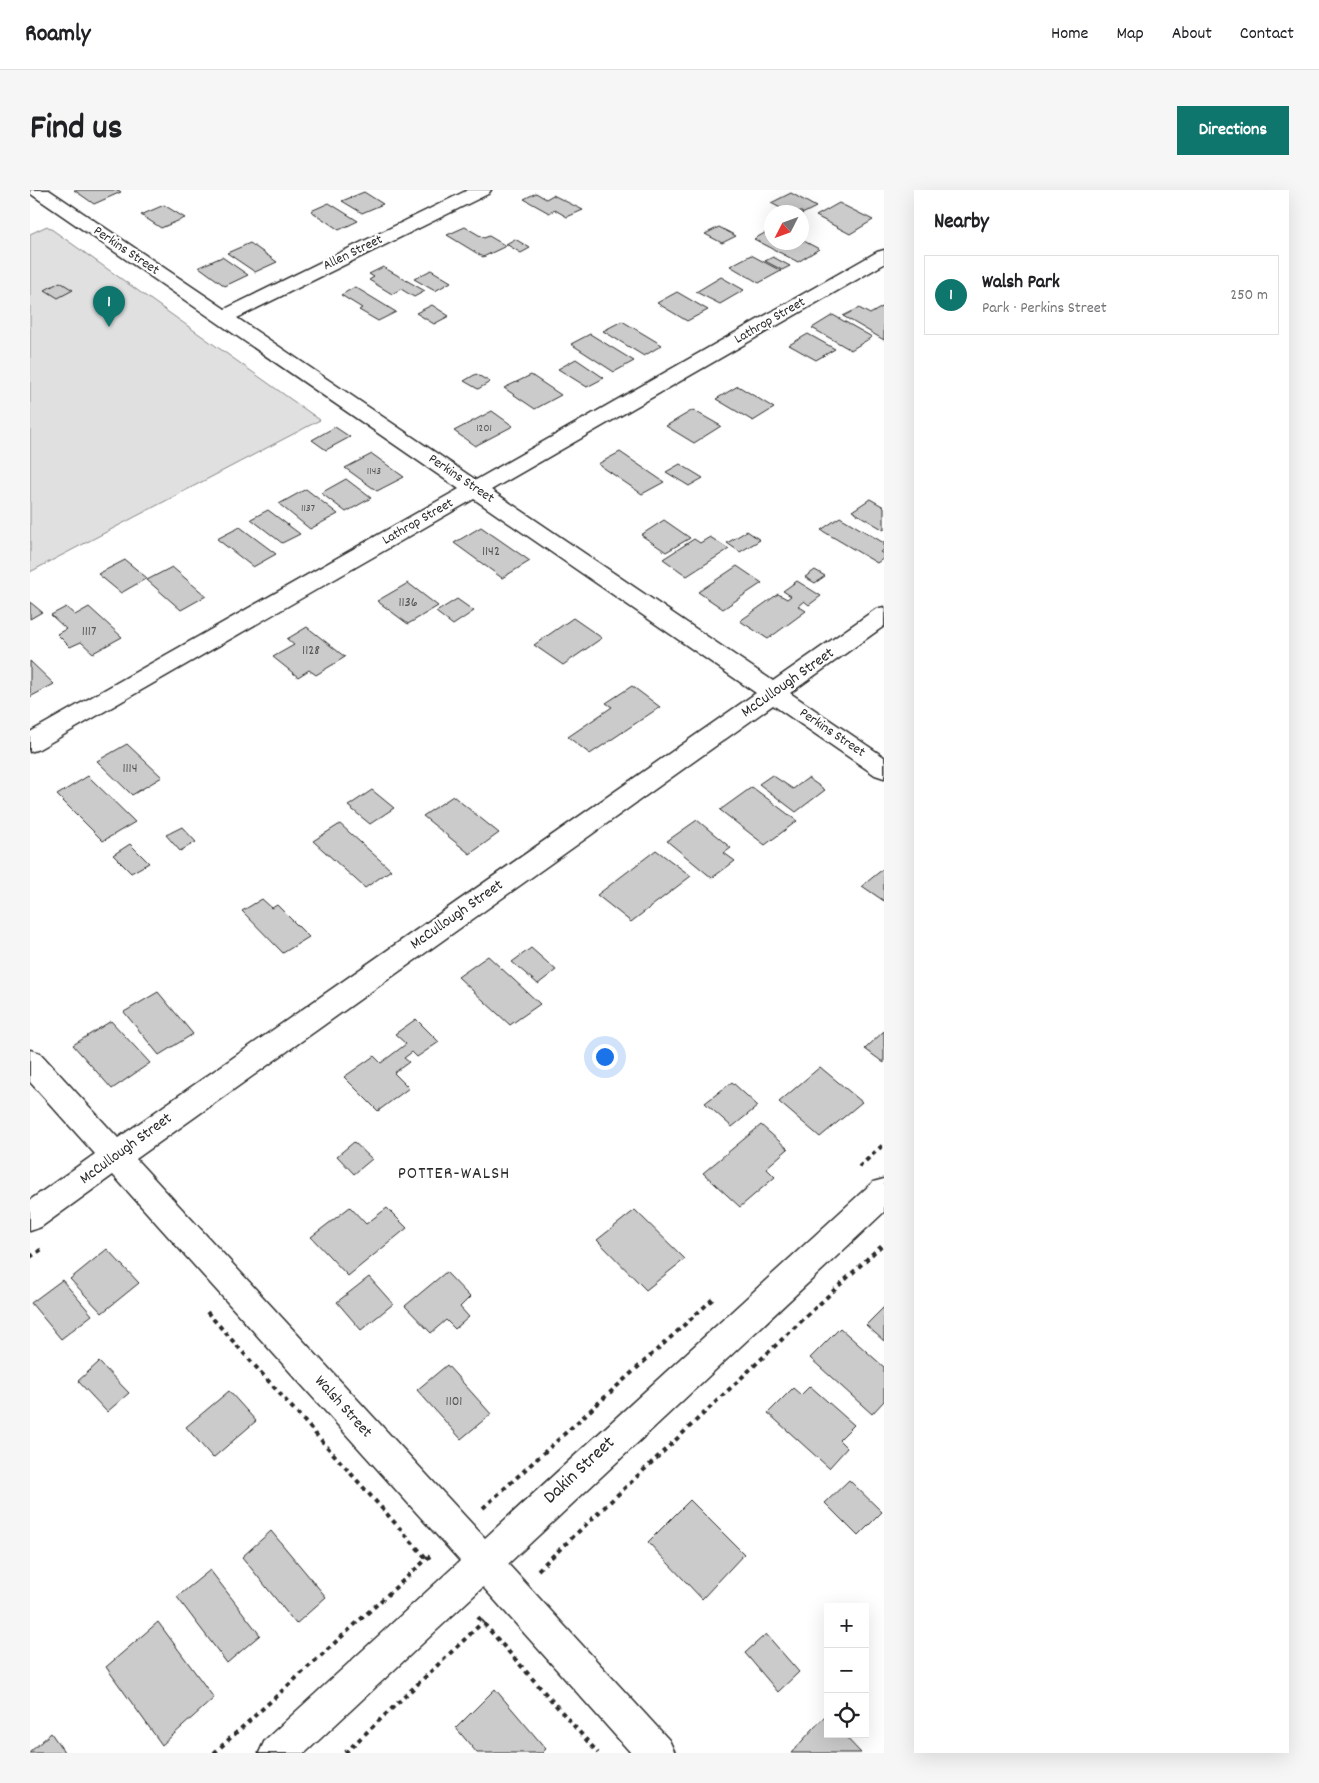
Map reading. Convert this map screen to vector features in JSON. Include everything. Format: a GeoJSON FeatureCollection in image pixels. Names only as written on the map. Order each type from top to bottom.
{"type":"FeatureCollection","features":[{"type":"Feature","properties":{"kind":"street","name":"Perkins Street"},"geometry":{"type":"LineString","coordinates":[[37,190],[884,769]]}},
{"type":"Feature","properties":{"kind":"street","name":"Allen Street"},"geometry":{"type":"LineString","coordinates":[[224,317],[482,190]]}},
{"type":"Feature","properties":{"kind":"street","name":"Lathrop Street"},"geometry":{"type":"LineString","coordinates":[[30,743],[884,256]]}},
{"type":"Feature","properties":{"kind":"street","name":"McCullough Street"},"geometry":{"type":"LineString","coordinates":[[30,1217],[884,614]]}},
{"type":"Feature","properties":{"kind":"street","name":"Walsh Street"},"geometry":{"type":"LineString","coordinates":[[30,1062],[656,1753]]}},
{"type":"Feature","properties":{"kind":"street","name":"Dakin Street"},"geometry":{"type":"LineString","coordinates":[[278,1753],[483,1561],[884,1192]]}},
{"type":"Feature","properties":{"kind":"path"},"geometry":{"type":"LineString","coordinates":[[854,1170],[884,1144]]}},
{"type":"Feature","properties":{"kind":"path"},"geometry":{"type":"LineString","coordinates":[[345,1753],[884,1243]]}},
{"type":"Feature","properties":{"kind":"path"},"geometry":{"type":"LineString","coordinates":[[214,1753],[721,1292]]}},
{"type":"Feature","properties":{"kind":"path"},"geometry":{"type":"LineString","coordinates":[[201,1306],[598,1753]]}},
{"type":"Feature","properties":{"kind":"shaded area"},"geometry":{"type":"Polygon","coordinates":[[[47,226],[320,420],[30,572],[30,234],[47,226]]]}},
{"type":"Feature","properties":{"kind":"building"},"geometry":{"type":"Polygon","coordinates":[[[74,190],[118,190],[121,192],[94,204],[74,190]]]}},
{"type":"Feature","properties":{"kind":"building"},"geometry":{"type":"Polygon","coordinates":[[[364,192],[383,204],[362,213],[342,201],[364,192]]]}},
{"type":"Feature","properties":{"kind":"building"},"geometry":{"type":"Polygon","coordinates":[[[536,193],[546,199],[553,195],[583,210],[567,217],[555,210],[549,213],[524,199],[536,193]]]}},
{"type":"Feature","properties":{"kind":"building"},"geometry":{"type":"Polygon","coordinates":[[[791,193],[816,207],[809,210],[809,205],[775,205],[771,203],[791,193]]]}},
{"type":"Feature","properties":{"kind":"building"},"geometry":{"type":"Polygon","coordinates":[[[329,203],[358,221],[339,230],[311,211],[329,203]]]}},
{"type":"Feature","properties":{"kind":"building"},"geometry":{"type":"Polygon","coordinates":[[[839,203],[873,220],[850,234],[816,216],[839,203]]]}},
{"type":"Feature","properties":{"kind":"building"},"geometry":{"type":"Polygon","coordinates":[[[164,205],[185,218],[161,228],[141,215],[164,205]]]}},
{"type":"Feature","properties":{"kind":"building"},"geometry":{"type":"Polygon","coordinates":[[[465,227],[484,238],[489,236],[506,246],[483,257],[447,235],[465,227]]]}},
{"type":"Feature","properties":{"kind":"building"},"geometry":{"type":"Polygon","coordinates":[[[719,227],[736,236],[722,243],[705,234],[719,227]]]}},
{"type":"Feature","properties":{"kind":"building"},"geometry":{"type":"Polygon","coordinates":[[[764,233],[764,244],[754,239],[764,233]]]}},
{"type":"Feature","properties":{"kind":"building"},"geometry":{"type":"Polygon","coordinates":[[[515,239],[530,248],[521,253],[506,244],[515,239]]]}},
{"type":"Feature","properties":{"kind":"building"},"geometry":{"type":"Polygon","coordinates":[[[250,243],[277,262],[255,272],[227,253],[250,243]]]}},
{"type":"Feature","properties":{"kind":"building"},"geometry":{"type":"Polygon","coordinates":[[[809,244],[819,249],[798,262],[775,250],[809,250],[809,244]]]}},
{"type":"Feature","properties":{"kind":"building"},"geometry":{"type":"Polygon","coordinates":[[[751,255],[781,271],[759,283],[730,266],[751,255]]]}},
{"type":"Feature","properties":{"kind":"building"},"geometry":{"type":"Polygon","coordinates":[[[222,257],[248,275],[225,286],[199,267],[222,257]]]}},
{"type":"Feature","properties":{"kind":"building"},"geometry":{"type":"Polygon","coordinates":[[[773,257],[790,266],[782,270],[765,261],[773,257]]]}},
{"type":"Feature","properties":{"kind":"building"},"geometry":{"type":"Polygon","coordinates":[[[383,267],[425,291],[414,297],[401,289],[392,294],[369,280],[374,277],[369,274],[383,267]]]}},
{"type":"Feature","properties":{"kind":"building"},"geometry":{"type":"Polygon","coordinates":[[[431,270],[451,282],[435,291],[414,279],[431,270]]]}},
{"type":"Feature","properties":{"kind":"building"},"geometry":{"type":"Polygon","coordinates":[[[721,277],[744,290],[720,304],[696,292],[721,277]]]}},
{"type":"Feature","properties":{"kind":"building"},"geometry":{"type":"Polygon","coordinates":[[[60,282],[73,290],[58,298],[45,290],[60,282]]]}},
{"type":"Feature","properties":{"kind":"building"},"geometry":{"type":"Polygon","coordinates":[[[355,287],[396,312],[378,321],[359,310],[362,308],[341,295],[355,287]]]}},
{"type":"Feature","properties":{"kind":"building"},"geometry":{"type":"Polygon","coordinates":[[[677,292],[708,310],[687,321],[657,303],[677,292]]]}},
{"type":"Feature","properties":{"kind":"building"},"geometry":{"type":"Polygon","coordinates":[[[432,305],[449,316],[434,324],[416,313],[432,305]]]}},
{"type":"Feature","properties":{"kind":"building"},"geometry":{"type":"Polygon","coordinates":[[[884,306],[884,340],[843,316],[859,308],[870,314],[884,306]]]}},
{"type":"Feature","properties":{"kind":"building"},"geometry":{"type":"Polygon","coordinates":[[[833,315],[872,337],[851,350],[812,328],[833,315]]]}},
{"type":"Feature","properties":{"kind":"building"},"geometry":{"type":"Polygon","coordinates":[[[622,321],[662,345],[644,356],[603,331],[622,321]]]}},
{"type":"Feature","properties":{"kind":"building"},"geometry":{"type":"Polygon","coordinates":[[[590,334],[634,361],[614,372],[571,344],[590,334]]]}},
{"type":"Feature","properties":{"kind":"building"},"geometry":{"type":"Polygon","coordinates":[[[808,334],[835,349],[816,360],[789,345],[808,334]]]}},
{"type":"Feature","properties":{"kind":"building"},"geometry":{"type":"Polygon","coordinates":[[[576,359],[604,378],[587,387],[558,369],[576,359]]]}},
{"type":"Feature","properties":{"kind":"building"},"geometry":{"type":"Polygon","coordinates":[[[476,374],[490,382],[478,389],[464,381],[476,374]]]}},
{"type":"Feature","properties":{"kind":"building"},"geometry":{"type":"Polygon","coordinates":[[[531,375],[561,395],[535,409],[504,388],[531,375]]]}},
{"type":"Feature","properties":{"kind":"building"},"geometry":{"type":"Polygon","coordinates":[[[738,386],[774,408],[753,421],[716,399],[738,386]]]}},
{"type":"Feature","properties":{"kind":"building"},"geometry":{"type":"Polygon","coordinates":[[[693,410],[721,426],[694,443],[666,426],[693,410]]]}},
{"type":"Feature","properties":{"kind":"building"},"geometry":{"type":"Polygon","coordinates":[[[492,411],[513,426],[475,446],[454,431],[492,411]]]}},
{"type":"Feature","properties":{"kind":"building"},"geometry":{"type":"Polygon","coordinates":[[[335,427],[350,437],[326,450],[312,440],[335,427]]]}},
{"type":"Feature","properties":{"kind":"building"},"geometry":{"type":"Polygon","coordinates":[[[620,452],[664,482],[642,494],[598,464],[620,452]]]}},
{"type":"Feature","properties":{"kind":"building"},"geometry":{"type":"Polygon","coordinates":[[[372,454],[404,477],[377,491],[345,468],[372,454]]]}},
{"type":"Feature","properties":{"kind":"building"},"geometry":{"type":"Polygon","coordinates":[[[680,464],[703,478],[689,486],[666,472],[680,464]]]}},
{"type":"Feature","properties":{"kind":"building"},"geometry":{"type":"Polygon","coordinates":[[[346,479],[371,498],[346,512],[321,493],[346,479]]]}},
{"type":"Feature","properties":{"kind":"building"},"geometry":{"type":"Polygon","coordinates":[[[306,489],[338,514],[310,529],[279,504],[306,489]]]}},
{"type":"Feature","properties":{"kind":"building"},"geometry":{"type":"Polygon","coordinates":[[[870,499],[884,507],[884,530],[852,511],[870,499]]]}},
{"type":"Feature","properties":{"kind":"building"},"geometry":{"type":"Polygon","coordinates":[[[268,510],[300,534],[282,543],[251,519],[268,510]]]}},
{"type":"Feature","properties":{"kind":"building"},"geometry":{"type":"Polygon","coordinates":[[[840,517],[884,543],[884,550],[880,552],[884,554],[884,558],[877,563],[821,530],[840,517]]]}},
{"type":"Feature","properties":{"kind":"building"},"geometry":{"type":"Polygon","coordinates":[[[664,520],[690,538],[666,552],[641,535],[664,520]]]}},
{"type":"Feature","properties":{"kind":"building"},"geometry":{"type":"Polygon","coordinates":[[[240,527],[276,554],[253,567],[217,539],[240,527]]]}},
{"type":"Feature","properties":{"kind":"building"},"geometry":{"type":"Polygon","coordinates":[[[481,527],[530,561],[502,578],[454,543],[481,527]]]}},
{"type":"Feature","properties":{"kind":"building"},"geometry":{"type":"Polygon","coordinates":[[[747,531],[760,540],[740,552],[727,543],[747,531]]]}},
{"type":"Feature","properties":{"kind":"building"},"geometry":{"type":"Polygon","coordinates":[[[710,537],[729,549],[687,576],[663,559],[694,539],[700,543],[710,537]]]}},
{"type":"Feature","properties":{"kind":"building"},"geometry":{"type":"Polygon","coordinates":[[[125,560],[147,578],[121,593],[98,574],[125,560]]]}},
{"type":"Feature","properties":{"kind":"building"},"geometry":{"type":"Polygon","coordinates":[[[737,566],[762,583],[723,609],[698,592],[737,566]]]}},
{"type":"Feature","properties":{"kind":"building"},"geometry":{"type":"Polygon","coordinates":[[[172,567],[206,596],[181,610],[147,580],[172,567]]]}},
{"type":"Feature","properties":{"kind":"building"},"geometry":{"type":"Polygon","coordinates":[[[815,570],[825,576],[815,583],[805,577],[815,570]]]}},
{"type":"Feature","properties":{"kind":"building"},"geometry":{"type":"Polygon","coordinates":[[[797,581],[821,596],[809,605],[804,601],[798,606],[806,611],[768,639],[740,621],[778,594],[787,599],[791,596],[783,591],[797,581]]]}},
{"type":"Feature","properties":{"kind":"building"},"geometry":{"type":"Polygon","coordinates":[[[408,583],[438,606],[408,624],[377,601],[408,583]]]}},
{"type":"Feature","properties":{"kind":"building"},"geometry":{"type":"Polygon","coordinates":[[[457,599],[474,611],[453,625],[436,612],[457,599]]]}},
{"type":"Feature","properties":{"kind":"building"},"geometry":{"type":"Polygon","coordinates":[[[30,602],[42,612],[30,619],[30,602]]]}},
{"type":"Feature","properties":{"kind":"building"},"geometry":{"type":"Polygon","coordinates":[[[66,607],[75,615],[89,607],[122,637],[93,653],[81,642],[70,647],[57,634],[66,629],[51,615],[66,607]]]}},
{"type":"Feature","properties":{"kind":"building"},"geometry":{"type":"Polygon","coordinates":[[[573,618],[602,638],[563,665],[534,645],[573,618]]]}},
{"type":"Feature","properties":{"kind":"building"},"geometry":{"type":"Polygon","coordinates":[[[307,627],[345,657],[316,675],[309,670],[298,677],[273,657],[294,645],[287,639],[307,627]]]}},
{"type":"Feature","properties":{"kind":"building"},"geometry":{"type":"Polygon","coordinates":[[[30,661],[54,684],[30,697],[30,661]]]}},
{"type":"Feature","properties":{"kind":"building"},"geometry":{"type":"Polygon","coordinates":[[[632,686],[660,707],[590,754],[568,737],[612,707],[606,703],[632,686]]]}},
{"type":"Feature","properties":{"kind":"building"},"geometry":{"type":"Polygon","coordinates":[[[127,744],[162,777],[132,795],[97,761],[127,744]]]}},
{"type":"Feature","properties":{"kind":"building"},"geometry":{"type":"Polygon","coordinates":[[[772,775],[793,789],[808,778],[825,790],[796,812],[759,784],[772,775]]]}},
{"type":"Feature","properties":{"kind":"building"},"geometry":{"type":"Polygon","coordinates":[[[88,776],[135,822],[103,841],[57,795],[88,776]]]}},
{"type":"Feature","properties":{"kind":"building"},"geometry":{"type":"Polygon","coordinates":[[[752,787],[797,821],[765,845],[720,810],[752,787]]]}},
{"type":"Feature","properties":{"kind":"building"},"geometry":{"type":"Polygon","coordinates":[[[372,790],[394,808],[370,824],[348,806],[372,790]]]}},
{"type":"Feature","properties":{"kind":"building"},"geometry":{"type":"Polygon","coordinates":[[[453,796],[499,833],[470,854],[423,816],[453,796]]]}},
{"type":"Feature","properties":{"kind":"building"},"geometry":{"type":"Polygon","coordinates":[[[697,820],[731,848],[724,853],[735,861],[712,878],[667,841],[697,820]]]}},
{"type":"Feature","properties":{"kind":"building"},"geometry":{"type":"Polygon","coordinates":[[[340,824],[391,870],[365,888],[313,841],[340,824]]]}},
{"type":"Feature","properties":{"kind":"building"},"geometry":{"type":"Polygon","coordinates":[[[182,827],[196,842],[180,851],[166,835],[182,827]]]}},
{"type":"Feature","properties":{"kind":"building"},"geometry":{"type":"Polygon","coordinates":[[[130,844],[149,863],[131,873],[113,855],[130,844]]]}},
{"type":"Feature","properties":{"kind":"building"},"geometry":{"type":"Polygon","coordinates":[[[656,850],[691,876],[631,922],[597,895],[656,850]]]}},
{"type":"Feature","properties":{"kind":"building"},"geometry":{"type":"Polygon","coordinates":[[[884,869],[884,901],[862,886],[884,869]]]}},
{"type":"Feature","properties":{"kind":"building"},"geometry":{"type":"Polygon","coordinates":[[[262,899],[272,908],[277,905],[309,937],[283,953],[242,911],[262,899]]]}},
{"type":"Feature","properties":{"kind":"building"},"geometry":{"type":"Polygon","coordinates":[[[531,948],[556,970],[538,984],[512,962],[531,948]]]}},
{"type":"Feature","properties":{"kind":"building"},"geometry":{"type":"Polygon","coordinates":[[[488,956],[540,1004],[510,1025],[458,977],[488,956]]]}},
{"type":"Feature","properties":{"kind":"building"},"geometry":{"type":"Polygon","coordinates":[[[158,992],[193,1034],[159,1055],[124,1012],[158,992]]]}},
{"type":"Feature","properties":{"kind":"building"},"geometry":{"type":"Polygon","coordinates":[[[416,1019],[439,1042],[417,1057],[412,1052],[404,1058],[409,1062],[394,1073],[409,1088],[378,1111],[344,1077],[374,1056],[381,1063],[406,1044],[395,1034],[416,1019]]]}},
{"type":"Feature","properties":{"kind":"building"},"geometry":{"type":"Polygon","coordinates":[[[111,1021],[150,1063],[112,1089],[73,1045],[111,1021]]]}},
{"type":"Feature","properties":{"kind":"building"},"geometry":{"type":"Polygon","coordinates":[[[884,1031],[884,1063],[865,1049],[884,1031]]]}},
{"type":"Feature","properties":{"kind":"building"},"geometry":{"type":"Polygon","coordinates":[[[820,1067],[862,1102],[820,1137],[779,1102],[820,1067]]]}},
{"type":"Feature","properties":{"kind":"building"},"geometry":{"type":"Polygon","coordinates":[[[732,1082],[758,1106],[732,1127],[705,1103],[732,1082]]]}},
{"type":"Feature","properties":{"kind":"building"},"geometry":{"type":"Polygon","coordinates":[[[761,1125],[788,1149],[766,1168],[775,1177],[740,1207],[703,1173],[761,1125]]]}},
{"type":"Feature","properties":{"kind":"building"},"geometry":{"type":"Polygon","coordinates":[[[354,1142],[372,1159],[354,1174],[337,1156],[354,1142]]]}},
{"type":"Feature","properties":{"kind":"building"},"geometry":{"type":"Polygon","coordinates":[[[350,1207],[366,1224],[387,1208],[407,1228],[348,1276],[311,1237],[350,1207]]]}},
{"type":"Feature","properties":{"kind":"building"},"geometry":{"type":"Polygon","coordinates":[[[635,1210],[685,1259],[646,1290],[597,1240],[635,1210]]]}},
{"type":"Feature","properties":{"kind":"building"},"geometry":{"type":"Polygon","coordinates":[[[107,1249],[139,1283],[102,1313],[70,1279],[107,1249]]]}},
{"type":"Feature","properties":{"kind":"building"},"geometry":{"type":"Polygon","coordinates":[[[446,1272],[470,1297],[460,1307],[469,1317],[455,1329],[446,1320],[431,1333],[405,1306],[446,1272]]]}},
{"type":"Feature","properties":{"kind":"building"},"geometry":{"type":"Polygon","coordinates":[[[369,1277],[393,1304],[361,1330],[337,1302],[369,1277]]]}},
{"type":"Feature","properties":{"kind":"building"},"geometry":{"type":"Polygon","coordinates":[[[62,1280],[92,1315],[61,1339],[31,1303],[62,1280]]]}},
{"type":"Feature","properties":{"kind":"building"},"geometry":{"type":"Polygon","coordinates":[[[884,1307],[884,1341],[866,1325],[884,1307]]]}},
{"type":"Feature","properties":{"kind":"building"},"geometry":{"type":"Polygon","coordinates":[[[840,1328],[884,1367],[884,1401],[872,1414],[810,1358],[840,1328]]]}},
{"type":"Feature","properties":{"kind":"building"},"geometry":{"type":"Polygon","coordinates":[[[99,1362],[129,1393],[107,1412],[78,1381],[99,1362]]]}},
{"type":"Feature","properties":{"kind":"building"},"geometry":{"type":"Polygon","coordinates":[[[447,1365],[491,1414],[461,1439],[417,1390],[447,1365]]]}},
{"type":"Feature","properties":{"kind":"building"},"geometry":{"type":"Polygon","coordinates":[[[810,1386],[854,1425],[839,1440],[847,1448],[829,1468],[768,1413],[793,1388],[801,1395],[810,1386]]]}},
{"type":"Feature","properties":{"kind":"building"},"geometry":{"type":"Polygon","coordinates":[[[229,1391],[256,1421],[213,1458],[186,1427],[229,1391]]]}},
{"type":"Feature","properties":{"kind":"building"},"geometry":{"type":"Polygon","coordinates":[[[849,1480],[882,1512],[858,1536],[825,1503],[849,1480]]]}},
{"type":"Feature","properties":{"kind":"building"},"geometry":{"type":"Polygon","coordinates":[[[690,1500],[744,1554],[702,1599],[648,1542],[690,1500]]]}},
{"type":"Feature","properties":{"kind":"building"},"geometry":{"type":"Polygon","coordinates":[[[271,1531],[326,1597],[296,1624],[242,1557],[271,1531]]]}},
{"type":"Feature","properties":{"kind":"building"},"geometry":{"type":"Polygon","coordinates":[[[210,1570],[260,1635],[227,1663],[177,1597],[210,1570]]]}},
{"type":"Feature","properties":{"kind":"building"},"geometry":{"type":"Polygon","coordinates":[[[158,1622],[214,1698],[162,1745],[106,1667],[158,1622]]]}},
{"type":"Feature","properties":{"kind":"building"},"geometry":{"type":"Polygon","coordinates":[[[766,1634],[799,1672],[778,1692],[745,1653],[766,1634]]]}},
{"type":"Feature","properties":{"kind":"building"},"geometry":{"type":"Polygon","coordinates":[[[495,1689],[546,1749],[542,1753],[477,1753],[456,1728],[495,1689]]]}},
{"type":"Feature","properties":{"kind":"building"},"geometry":{"type":"Polygon","coordinates":[[[824,1717],[824,1738],[847,1738],[861,1753],[791,1753],[824,1717]]]}},
{"type":"Feature","properties":{"kind":"building"},"geometry":{"type":"Polygon","coordinates":[[[51,1733],[65,1753],[30,1753],[30,1752],[51,1733]]]}},
{"type":"Feature","properties":{"kind":"place","name":"Walsh Park"},"geometry":{"type":"Point","coordinates":[109,327]}},
{"type":"Feature","properties":{"kind":"district","name":"POTTER-WALSH"},"geometry":{"type":"Point","coordinates":[454,1174]}}]}
